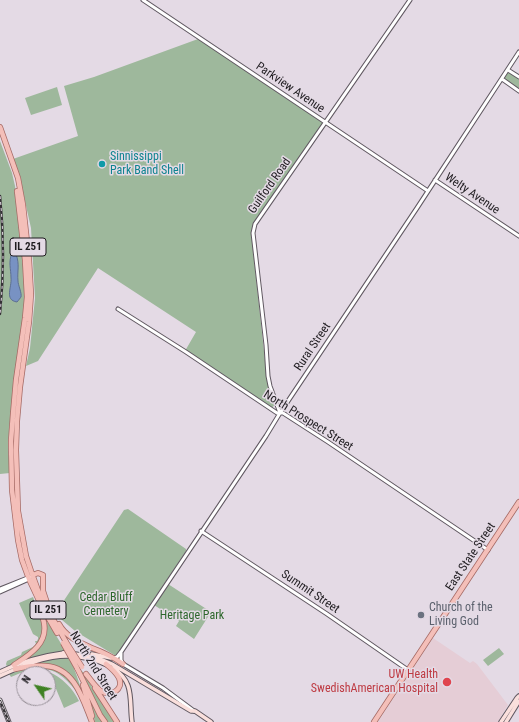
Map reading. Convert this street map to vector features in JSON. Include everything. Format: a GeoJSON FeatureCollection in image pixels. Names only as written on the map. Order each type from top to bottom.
{"type":"FeatureCollection","features":[{"type":"Feature","properties":{"kind":"main road","name":"North 2nd Street"},"geometry":{"type":"LineString","coordinates":[[0,125],[15,179],[21,217],[27,297],[16,380],[11,447],[12,490],[18,540],[22,560],[30,577],[79,668],[93,722]]}},
{"type":"Feature","properties":{"kind":"main road","name":"East State Street"},"geometry":{"type":"LineString","coordinates":[[374,722],[519,502]]}},
{"type":"Feature","properties":{"kind":"main road"},"geometry":{"type":"LineString","coordinates":[[30,577],[38,573],[42,575],[43,591],[49,607]]}},
{"type":"Feature","properties":{"kind":"main road","name":"North 2nd Street"},"geometry":{"type":"LineString","coordinates":[[30,577],[42,607],[65,643]]}},
{"type":"Feature","properties":{"kind":"main road"},"geometry":{"type":"LineString","coordinates":[[30,577],[36,579],[49,607],[65,632],[78,642],[114,658],[123,664]]}},
{"type":"Feature","properties":{"kind":"main road"},"geometry":{"type":"LineString","coordinates":[[0,676],[15,667],[30,655],[38,647],[43,637],[44,624],[30,577]]}},
{"type":"Feature","properties":{"kind":"main road"},"geometry":{"type":"LineString","coordinates":[[0,672],[48,655],[63,653],[77,652],[114,658]]}},
{"type":"Feature","properties":{"kind":"main road"},"geometry":{"type":"LineString","coordinates":[[63,653],[89,656],[112,664],[211,722]]}},
{"type":"Feature","properties":{"kind":"main road"},"geometry":{"type":"LineString","coordinates":[[15,667],[53,656],[80,657],[106,664],[119,672],[128,685],[132,722]]}},
{"type":"Feature","properties":{"kind":"main road"},"geometry":{"type":"LineString","coordinates":[[86,674],[100,690],[111,694],[116,692],[119,688],[119,678],[106,664]]}},
{"type":"Feature","properties":{"kind":"main road"},"geometry":{"type":"LineString","coordinates":[[15,667],[45,665],[53,666],[65,673],[78,689],[93,722]]}},
{"type":"Feature","properties":{"kind":"main road","name":"North 2nd Street"},"geometry":{"type":"LineString","coordinates":[[79,668],[86,674],[117,722]]}},
{"type":"Feature","properties":{"kind":"main road"},"geometry":{"type":"LineString","coordinates":[[79,668],[95,705],[105,722]]}},
{"type":"Feature","properties":{"kind":"main road"},"geometry":{"type":"LineString","coordinates":[[501,722],[519,696]]}},
{"type":"Feature","properties":{"kind":"main road"},"geometry":{"type":"LineString","coordinates":[[506,722],[519,701]]}},
{"type":"Feature","properties":{"kind":"street","name":"Parkview Avenue"},"geometry":{"type":"LineString","coordinates":[[143,0],[428,191]]}},
{"type":"Feature","properties":{"kind":"street","name":"Guilford Road"},"geometry":{"type":"LineString","coordinates":[[280,413],[268,376],[253,229],[410,0]]}},
{"type":"Feature","properties":{"kind":"street","name":"Rural Street"},"geometry":{"type":"LineString","coordinates":[[114,658],[121,652],[266,436],[519,52]]}},
{"type":"Feature","properties":{"kind":"street"},"geometry":{"type":"LineString","coordinates":[[508,70],[519,77]]}},
{"type":"Feature","properties":{"kind":"street"},"geometry":{"type":"LineString","coordinates":[[502,79],[519,91]]}},
{"type":"Feature","properties":{"kind":"street","name":"Welty Avenue"},"geometry":{"type":"LineString","coordinates":[[435,180],[519,236]]}},
{"type":"Feature","properties":{"kind":"street","name":"North Prospect Street"},"geometry":{"type":"LineString","coordinates":[[118,309],[276,413],[283,413],[328,442],[488,550]]}},
{"type":"Feature","properties":{"kind":"street","name":"Summit Street"},"geometry":{"type":"LineString","coordinates":[[202,531],[408,670]]}},
{"type":"Feature","properties":{"kind":"street"},"geometry":{"type":"LineString","coordinates":[[0,589],[30,577]]}},
{"type":"Feature","properties":{"kind":"street"},"geometry":{"type":"LineString","coordinates":[[0,592],[30,577]]}},
{"type":"Feature","properties":{"kind":"street"},"geometry":{"type":"LineString","coordinates":[[121,652],[121,660],[123,664],[163,688],[195,712]]}},
{"type":"Feature","properties":{"kind":"street"},"geometry":{"type":"LineString","coordinates":[[0,700],[9,722]]}},
{"type":"Feature","properties":{"kind":"shaded area","name":"UW Health SwedishAmerican Hospital"},"geometry":{"type":"Polygon","coordinates":[[[433,638],[470,663],[473,661],[477,664],[508,705],[498,722],[378,722],[433,638]]]}},
{"type":"Feature","properties":{"kind":"green space"},"geometry":{"type":"Polygon","coordinates":[[[198,39],[324,122],[254,224],[251,231],[267,379],[275,404],[272,408],[185,351],[196,332],[98,268],[38,361],[26,366],[30,348],[35,298],[31,228],[20,179],[13,159],[78,136],[64,86],[94,77],[198,39]]]}},
{"type":"Feature","properties":{"kind":"green space"},"geometry":{"type":"Polygon","coordinates":[[[509,72],[519,79],[519,90],[504,79],[509,72]]]}},
{"type":"Feature","properties":{"kind":"green space"},"geometry":{"type":"Polygon","coordinates":[[[57,87],[62,105],[31,115],[25,98],[57,87]]]}},
{"type":"Feature","properties":{"kind":"green space"},"geometry":{"type":"Polygon","coordinates":[[[0,141],[12,173],[15,186],[25,287],[23,323],[14,385],[8,445],[10,473],[0,474],[0,141]]]}},
{"type":"Feature","properties":{"kind":"green space","name":"Cedar Bluff Cemetery"},"geometry":{"type":"Polygon","coordinates":[[[128,509],[186,549],[186,551],[116,656],[75,631],[55,614],[124,510],[128,509]]]}},
{"type":"Feature","properties":{"kind":"green space","name":"Heritage Park"},"geometry":{"type":"Polygon","coordinates":[[[168,584],[211,612],[194,639],[176,626],[179,621],[154,605],[168,584]]]}},
{"type":"Feature","properties":{"kind":"green space"},"geometry":{"type":"Polygon","coordinates":[[[33,597],[43,628],[40,642],[21,659],[7,667],[7,661],[21,655],[22,652],[33,647],[36,644],[35,641],[38,639],[38,637],[33,634],[19,603],[33,597]]]}},
{"type":"Feature","properties":{"kind":"green space"},"geometry":{"type":"Polygon","coordinates":[[[43,615],[65,651],[46,654],[22,661],[43,641],[43,615]]]}},
{"type":"Feature","properties":{"kind":"green space"},"geometry":{"type":"Polygon","coordinates":[[[499,648],[504,654],[488,666],[483,660],[499,648]]]}},
{"type":"Feature","properties":{"kind":"green space"},"geometry":{"type":"Polygon","coordinates":[[[69,657],[87,709],[80,691],[61,669],[56,669],[56,666],[26,666],[48,659],[69,657]]]}},
{"type":"Feature","properties":{"kind":"green space"},"geometry":{"type":"Polygon","coordinates":[[[56,670],[74,684],[80,697],[65,679],[56,673],[56,670]]]}},
{"type":"Feature","properties":{"kind":"green space"},"geometry":{"type":"Polygon","coordinates":[[[82,671],[114,722],[106,722],[82,671]]]}},
{"type":"Feature","properties":{"kind":"green space"},"geometry":{"type":"Polygon","coordinates":[[[16,672],[16,675],[11,677],[9,674],[16,672]]]}},
{"type":"Feature","properties":{"kind":"green space"},"geometry":{"type":"Polygon","coordinates":[[[56,676],[67,684],[79,701],[64,708],[56,689],[56,676]]]}},
{"type":"Feature","properties":{"kind":"green space"},"geometry":{"type":"Polygon","coordinates":[[[86,688],[95,710],[103,722],[95,722],[86,688]]]}},
{"type":"Feature","properties":{"kind":"water"},"geometry":{"type":"Polygon","coordinates":[[[12,253],[16,254],[18,261],[18,281],[21,297],[17,302],[13,301],[10,296],[10,262],[12,253]]]}},
{"type":"Feature","properties":{"kind":"railway"},"geometry":{"type":"LineString","coordinates":[[0,196],[3,255],[0,314]]}},
{"type":"Feature","properties":{"kind":"railway"},"geometry":{"type":"LineString","coordinates":[[0,701],[9,722]]}},
{"type":"Feature","properties":{"kind":"place","name":"Sinnissippi Park Band Shell"},"geometry":{"type":"Point","coordinates":[102,164]}},
{"type":"Feature","properties":{"kind":"place","name":"Church of the Living God"},"geometry":{"type":"Point","coordinates":[421,615]}},
{"type":"Feature","properties":{"kind":"place","name":"UW Health SwedishAmerican Hospital"},"geometry":{"type":"Point","coordinates":[447,682]}}]}
